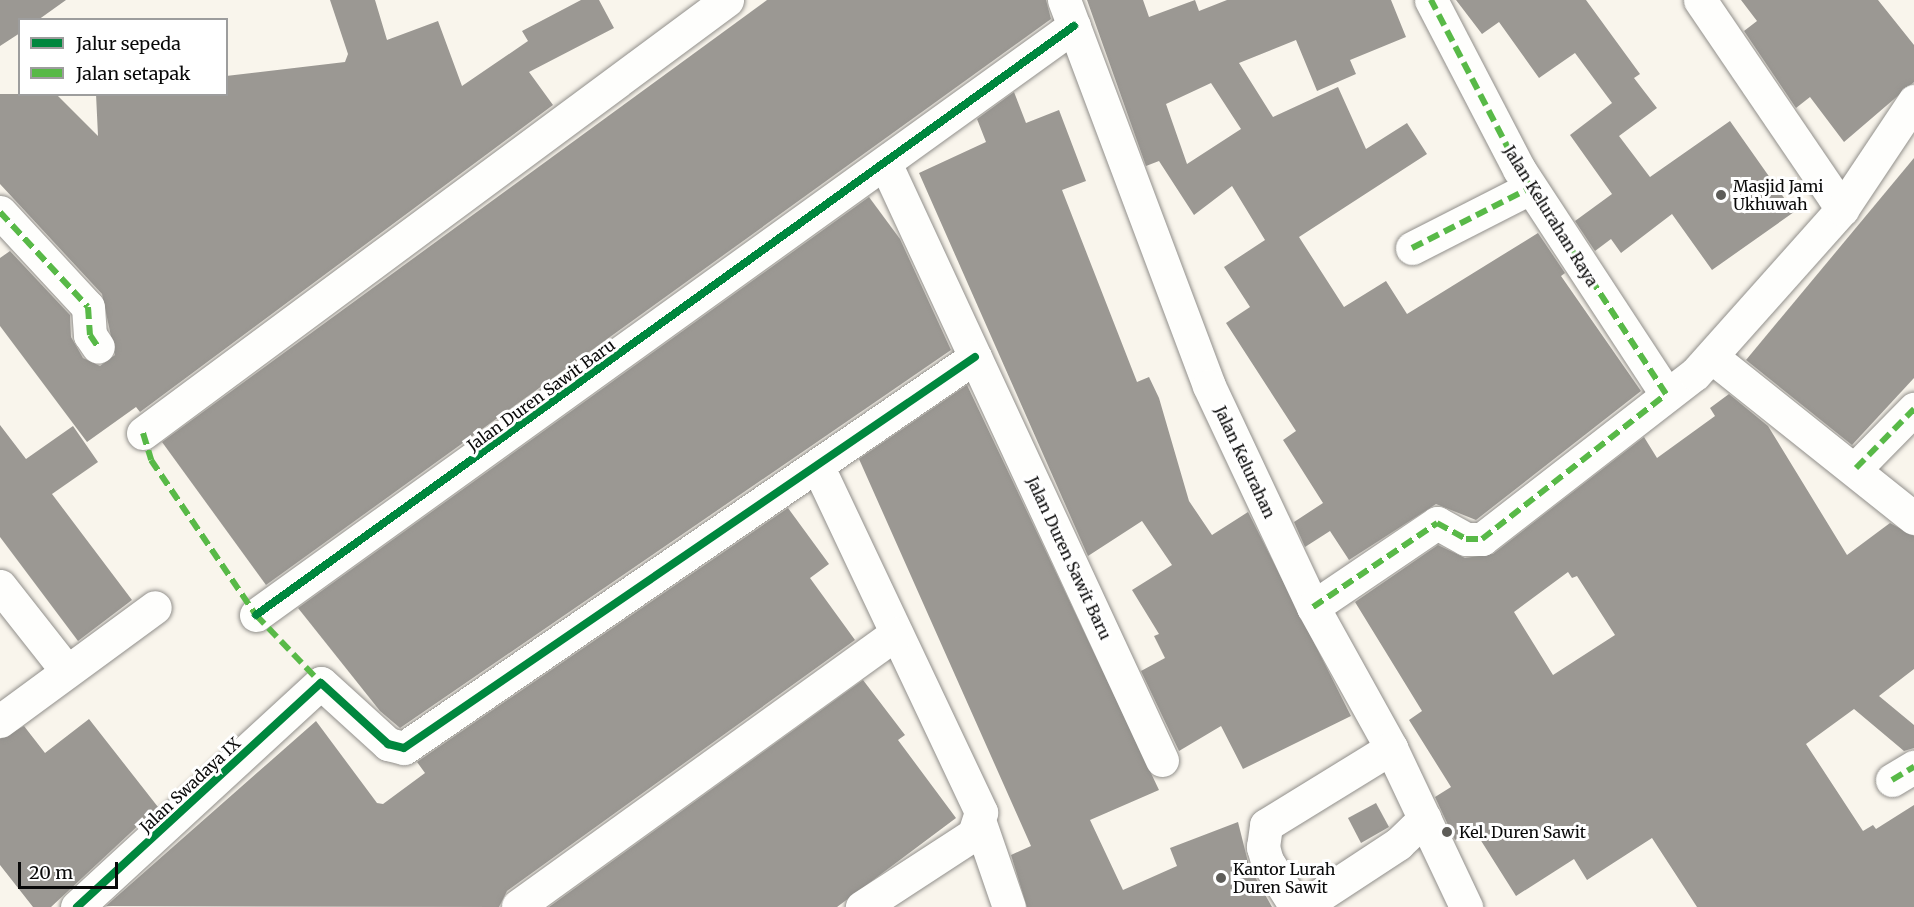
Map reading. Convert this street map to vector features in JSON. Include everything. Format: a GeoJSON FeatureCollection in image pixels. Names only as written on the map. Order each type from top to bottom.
{"type":"FeatureCollection","features":[{"type":"Feature","properties":{"kind":"street"},"geometry":{"type":"LineString","coordinates":[[143,433],[727,0]]}},
{"type":"Feature","properties":{"kind":"street","name":"Jalan Kelurahan Raya"},"geometry":{"type":"LineString","coordinates":[[1431,0],[1530,188],[1666,394]]}},
{"type":"Feature","properties":{"kind":"street"},"geometry":{"type":"LineString","coordinates":[[1700,0],[1842,209]]}},
{"type":"Feature","properties":{"kind":"street","name":"Jalan Duren Sawit Baru"},"geometry":{"type":"LineString","coordinates":[[256,615],[886,165],[1069,13]]}},
{"type":"Feature","properties":{"kind":"street","name":"Jalan Kelurahan"},"geometry":{"type":"LineString","coordinates":[[1069,13],[1209,386],[1313,607],[1391,748],[1466,907]]}},
{"type":"Feature","properties":{"kind":"street"},"geometry":{"type":"LineString","coordinates":[[1313,607],[1437,522],[1466,539],[1482,539],[1712,357],[1842,209],[1914,101]]}},
{"type":"Feature","properties":{"kind":"street","name":"Jalan Duren Sawit Baru"},"geometry":{"type":"LineString","coordinates":[[886,165],[1162,760]]}},
{"type":"Feature","properties":{"kind":"street"},"geometry":{"type":"LineString","coordinates":[[1412,248],[1530,188]]}},
{"type":"Feature","properties":{"kind":"street"},"geometry":{"type":"LineString","coordinates":[[0,212],[88,307],[90,334],[98,347]]}},
{"type":"Feature","properties":{"kind":"street"},"geometry":{"type":"LineString","coordinates":[[862,907],[974,834],[980,823],[981,812],[818,467],[975,357]]}},
{"type":"Feature","properties":{"kind":"street"},"geometry":{"type":"LineString","coordinates":[[1712,357],[1856,468],[1914,518]]}},
{"type":"Feature","properties":{"kind":"street"},"geometry":{"type":"LineString","coordinates":[[1856,468],[1914,409]]}},
{"type":"Feature","properties":{"kind":"street","name":"Jalan Swadaya IX"},"geometry":{"type":"LineString","coordinates":[[86,904],[321,683],[388,744],[404,748],[818,467]]}},
{"type":"Feature","properties":{"kind":"street"},"geometry":{"type":"LineString","coordinates":[[0,586],[68,671]]}},
{"type":"Feature","properties":{"kind":"street"},"geometry":{"type":"LineString","coordinates":[[0,721],[155,607]]}},
{"type":"Feature","properties":{"kind":"street"},"geometry":{"type":"LineString","coordinates":[[518,906],[896,633]]}},
{"type":"Feature","properties":{"kind":"street"},"geometry":{"type":"LineString","coordinates":[[1296,907],[1267,861],[1263,847],[1266,825],[1391,748]]}},
{"type":"Feature","properties":{"kind":"street"},"geometry":{"type":"LineString","coordinates":[[1302,907],[1398,844],[1425,818]]}},
{"type":"Feature","properties":{"kind":"street"},"geometry":{"type":"LineString","coordinates":[[980,823],[1009,907]]}},
{"type":"Feature","properties":{"kind":"building"},"geometry":{"type":"Polygon","coordinates":[[[0,0],[66,0],[41,18],[18,18],[18,34],[0,46],[0,0]]]}},
{"type":"Feature","properties":{"kind":"building"},"geometry":{"type":"Polygon","coordinates":[[[330,0],[375,0],[387,40],[438,21],[462,86],[528,41],[522,31],[581,0],[599,0],[614,28],[529,72],[553,105],[140,412],[136,407],[87,442],[0,326],[0,258],[10,251],[70,315],[71,337],[83,358],[100,366],[115,355],[102,294],[0,184],[0,94],[58,96],[98,136],[96,96],[228,96],[228,76],[345,62],[348,54],[330,0]]]}},
{"type":"Feature","properties":{"kind":"building"},"geometry":{"type":"Polygon","coordinates":[[[767,0],[1046,0],[1051,19],[266,585],[162,442],[767,0]]]}},
{"type":"Feature","properties":{"kind":"building"},"geometry":{"type":"Polygon","coordinates":[[[1087,0],[1143,0],[1149,17],[1195,0],[1199,11],[1227,0],[1391,0],[1406,37],[1350,60],[1356,74],[1317,91],[1296,40],[1239,63],[1273,117],[1338,87],[1366,149],[1407,123],[1427,154],[1299,237],[1344,307],[1386,281],[1407,314],[1538,233],[1565,273],[1561,276],[1641,391],[1476,520],[1436,504],[1349,560],[1330,531],[1305,547],[1294,522],[1323,503],[1283,440],[1296,431],[1226,323],[1250,307],[1224,267],[1265,240],[1232,186],[1194,215],[1159,161],[1146,166],[1087,0]],[[1211,83],[1166,104],[1187,164],[1241,129],[1211,83]]]}},
{"type":"Feature","properties":{"kind":"building"},"geometry":{"type":"Polygon","coordinates":[[[1456,0],[1586,0],[1640,74],[1634,78],[1657,108],[1619,136],[1650,177],[1730,121],[1794,212],[1712,270],[1672,214],[1621,253],[1611,239],[1595,251],[1575,221],[1612,194],[1570,135],[1612,103],[1575,53],[1539,78],[1499,22],[1482,34],[1456,0]]]}},
{"type":"Feature","properties":{"kind":"building"},"geometry":{"type":"Polygon","coordinates":[[[1741,0],[1878,0],[1914,45],[1914,82],[1844,142],[1810,97],[1796,108],[1744,31],[1757,21],[1741,0]]]}},
{"type":"Feature","properties":{"kind":"building"},"geometry":{"type":"Polygon","coordinates":[[[1014,92],[1026,123],[1059,110],[1086,181],[1062,190],[1137,382],[1149,377],[1159,398],[1189,501],[1212,535],[1248,512],[1351,716],[1243,769],[1221,726],[1179,751],[1141,671],[1165,658],[1154,636],[1159,634],[1132,590],[1172,565],[1142,521],[1088,556],[919,173],[986,142],[977,119],[1014,92]]]}},
{"type":"Feature","properties":{"kind":"building"},"geometry":{"type":"Polygon","coordinates":[[[1914,158],[1914,378],[1852,445],[1746,360],[1914,158]]]}},
{"type":"Feature","properties":{"kind":"building"},"geometry":{"type":"Polygon","coordinates":[[[869,197],[900,239],[951,350],[400,728],[380,711],[298,608],[869,197]]]}},
{"type":"Feature","properties":{"kind":"building"},"geometry":{"type":"Polygon","coordinates":[[[967,385],[1159,790],[1090,820],[1123,890],[1177,866],[1170,848],[1238,822],[1249,866],[1272,907],[1027,907],[1011,855],[1031,846],[859,459],[967,385]]]}},
{"type":"Feature","properties":{"kind":"building"},"geometry":{"type":"Polygon","coordinates":[[[1729,394],[1768,426],[1847,555],[1890,523],[1914,536],[1914,669],[1879,696],[1914,725],[1914,748],[1904,751],[1854,709],[1806,744],[1863,831],[1873,825],[1876,829],[1914,805],[1914,907],[1697,907],[1652,838],[1587,880],[1574,859],[1516,896],[1473,828],[1455,840],[1435,797],[1451,787],[1409,720],[1422,711],[1355,602],[1438,545],[1465,558],[1493,554],[1644,437],[1657,458],[1715,416],[1710,408],[1729,394]],[[1568,572],[1514,612],[1553,675],[1615,635],[1577,576],[1572,578],[1568,572]]]}},
{"type":"Feature","properties":{"kind":"building"},"geometry":{"type":"Polygon","coordinates":[[[0,425],[26,459],[73,426],[98,462],[52,494],[132,600],[78,641],[0,537],[0,425]]]}},
{"type":"Feature","properties":{"kind":"building"},"geometry":{"type":"Polygon","coordinates":[[[788,508],[829,564],[810,578],[855,640],[507,891],[499,907],[106,906],[316,721],[377,803],[383,804],[425,773],[417,762],[788,508]]]}},
{"type":"Feature","properties":{"kind":"building"},"geometry":{"type":"Polygon","coordinates":[[[863,680],[905,735],[898,740],[956,818],[837,907],[549,907],[863,680]]]}},
{"type":"Feature","properties":{"kind":"building"},"geometry":{"type":"Polygon","coordinates":[[[89,719],[158,807],[51,907],[33,907],[0,865],[0,739],[24,726],[45,753],[89,719]]]}},
{"type":"Feature","properties":{"kind":"building"},"geometry":{"type":"Polygon","coordinates":[[[1376,803],[1389,827],[1361,843],[1348,818],[1376,803]]]}},
{"type":"Feature","properties":{"kind":"marked path"},"geometry":{"type":"LineString","coordinates":[[1313,607],[1437,523],[1466,539],[1482,539],[1666,394],[1519,169],[1431,0]]}},
{"type":"Feature","properties":{"kind":"marked path"},"geometry":{"type":"LineString","coordinates":[[1412,248],[1530,188]]}},
{"type":"Feature","properties":{"kind":"marked path"},"geometry":{"type":"LineString","coordinates":[[0,212],[88,307],[90,335],[98,347]]}},
{"type":"Feature","properties":{"kind":"marked path"},"geometry":{"type":"LineString","coordinates":[[1856,468],[1914,409]]}},
{"type":"Feature","properties":{"kind":"marked path"},"geometry":{"type":"LineString","coordinates":[[143,433],[151,460],[256,615],[321,683]]}},
{"type":"Feature","properties":{"kind":"marked path"},"geometry":{"type":"LineString","coordinates":[[1892,780],[1914,767]]}},
{"type":"Feature","properties":{"kind":"cycle path"},"geometry":{"type":"LineString","coordinates":[[256,615],[1074,26]]}},
{"type":"Feature","properties":{"kind":"cycle path"},"geometry":{"type":"LineString","coordinates":[[77,907],[321,683],[388,744],[404,748],[975,357]]}},
{"type":"Feature","properties":{"kind":"place","name":"Masjid Jami Ukhuwah"},"geometry":{"type":"Point","coordinates":[1721,195]}},
{"type":"Feature","properties":{"kind":"place","name":"Kel. Duren Sawit"},"geometry":{"type":"Point","coordinates":[1447,832]}},
{"type":"Feature","properties":{"kind":"place","name":"Kantor Lurah Duren Sawit"},"geometry":{"type":"Point","coordinates":[1221,878]}}]}
